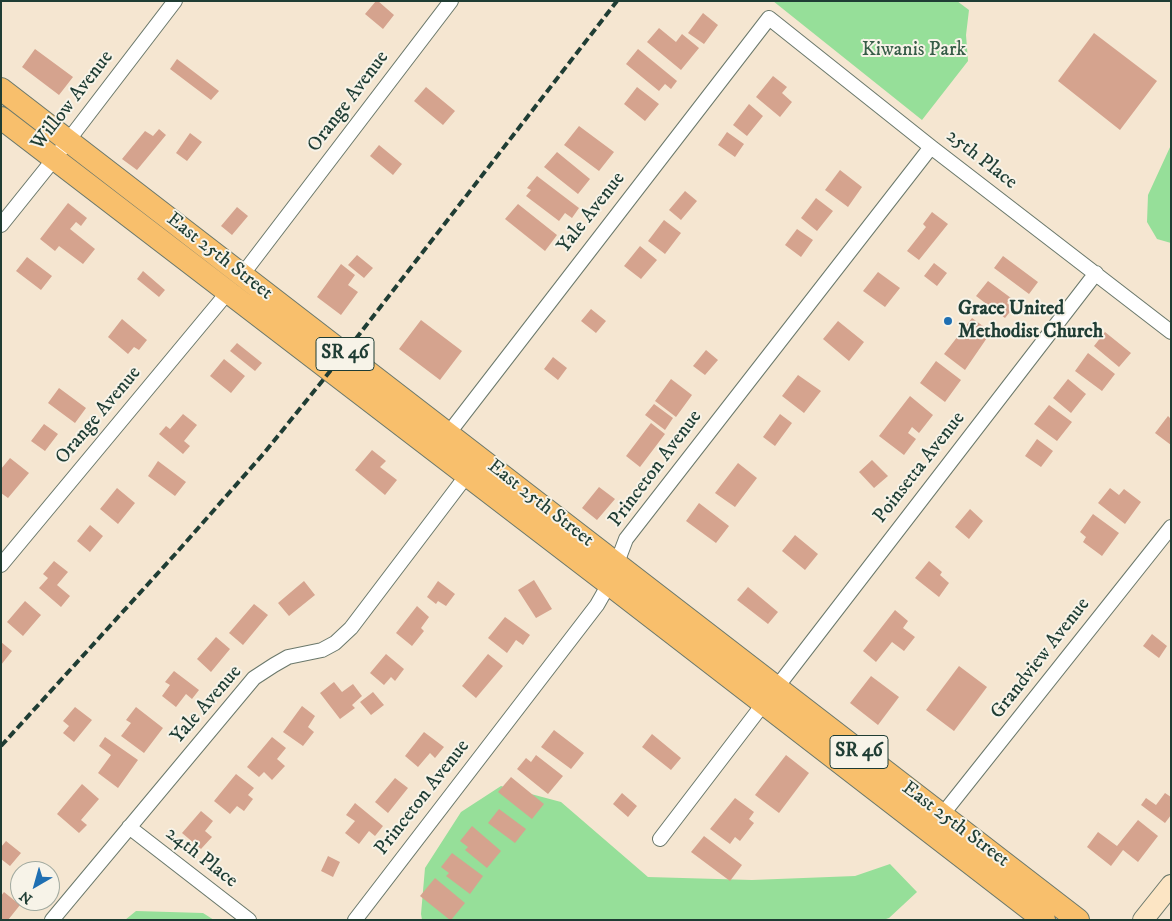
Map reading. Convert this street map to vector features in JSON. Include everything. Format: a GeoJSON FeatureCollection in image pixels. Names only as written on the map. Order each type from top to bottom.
{"type":"FeatureCollection","features":[{"type":"Feature","properties":{"kind":"main road","name":"East 25th Street"},"geometry":{"type":"LineString","coordinates":[[1,89],[448,434],[613,574],[831,741],[852,747],[1078,920]]}},
{"type":"Feature","properties":{"kind":"main road","name":"East 25th Street"},"geometry":{"type":"LineString","coordinates":[[1,118],[467,475],[613,574]]}},
{"type":"Feature","properties":{"kind":"main road"},"geometry":{"type":"LineString","coordinates":[[228,292],[243,289],[304,336],[329,342]]}},
{"type":"Feature","properties":{"kind":"main road","name":"East 25th Street"},"geometry":{"type":"LineString","coordinates":[[770,695],[1044,920]]}},
{"type":"Feature","properties":{"kind":"main road"},"geometry":{"type":"LineString","coordinates":[[1143,920],[1171,885]]}},
{"type":"Feature","properties":{"kind":"street","name":"Willow Avenue"},"geometry":{"type":"LineString","coordinates":[[1,225],[175,1]]}},
{"type":"Feature","properties":{"kind":"street","name":"Orange Avenue"},"geometry":{"type":"LineString","coordinates":[[242,275],[451,1]]}},
{"type":"Feature","properties":{"kind":"street","name":"25th Place"},"geometry":{"type":"LineString","coordinates":[[769,18],[931,147],[1171,332]]}},
{"type":"Feature","properties":{"kind":"street","name":"Yale Avenue"},"geometry":{"type":"LineString","coordinates":[[448,434],[769,18]]}},
{"type":"Feature","properties":{"kind":"street","name":"Princeton Avenue"},"geometry":{"type":"LineString","coordinates":[[355,920],[597,605],[613,574],[626,539],[931,147]]}},
{"type":"Feature","properties":{"kind":"street","name":"Poinsetta Avenue"},"geometry":{"type":"LineString","coordinates":[[660,839],[1096,273]]}},
{"type":"Feature","properties":{"kind":"street","name":"Orange Avenue"},"geometry":{"type":"LineString","coordinates":[[1,565],[228,292]]}},
{"type":"Feature","properties":{"kind":"street","name":"Yale Avenue"},"geometry":{"type":"LineString","coordinates":[[52,920],[254,678],[288,657],[322,650],[334,643],[351,628],[467,475]]}},
{"type":"Feature","properties":{"kind":"street","name":"Grandview Avenue"},"geometry":{"type":"LineString","coordinates":[[942,815],[1171,527]]}},
{"type":"Feature","properties":{"kind":"street","name":"24th Place"},"geometry":{"type":"LineString","coordinates":[[129,827],[249,920]]}},
{"type":"Feature","properties":{"kind":"green space","name":"Kiwanis Park"},"geometry":{"type":"Polygon","coordinates":[[[773,1],[957,1],[969,10],[966,35],[968,61],[922,120],[773,1]]]}},
{"type":"Feature","properties":{"kind":"green space"},"geometry":{"type":"Polygon","coordinates":[[[1171,145],[1171,243],[1157,239],[1147,222],[1148,195],[1171,145]]]}},
{"type":"Feature","properties":{"kind":"green space"},"geometry":{"type":"Polygon","coordinates":[[[501,786],[561,802],[648,877],[752,880],[855,876],[890,864],[917,892],[889,918],[883,920],[422,920],[425,868],[461,812],[501,786]]]}},
{"type":"Feature","properties":{"kind":"green space"},"geometry":{"type":"Polygon","coordinates":[[[136,911],[203,913],[214,920],[125,920],[136,911]]]}},
{"type":"Feature","properties":{"kind":"building"},"geometry":{"type":"Polygon","coordinates":[[[376,1],[394,15],[383,29],[365,14],[376,1]]]}},
{"type":"Feature","properties":{"kind":"building"},"geometry":{"type":"Polygon","coordinates":[[[703,13],[718,25],[704,44],[688,33],[703,13]]]}},
{"type":"Feature","properties":{"kind":"building"},"geometry":{"type":"Polygon","coordinates":[[[659,28],[676,42],[682,34],[699,48],[681,70],[647,42],[659,28]]]}},
{"type":"Feature","properties":{"kind":"building"},"geometry":{"type":"Polygon","coordinates":[[[1094,33],[1157,81],[1120,130],[1058,81],[1094,33]]]}},
{"type":"Feature","properties":{"kind":"building"},"geometry":{"type":"Polygon","coordinates":[[[35,49],[73,77],[59,95],[22,67],[35,49]]]}},
{"type":"Feature","properties":{"kind":"building"},"geometry":{"type":"Polygon","coordinates":[[[638,49],[677,81],[671,89],[665,84],[659,91],[626,64],[638,49]]]}},
{"type":"Feature","properties":{"kind":"building"},"geometry":{"type":"Polygon","coordinates":[[[177,59],[219,91],[211,100],[170,69],[177,59]]]}},
{"type":"Feature","properties":{"kind":"building"},"geometry":{"type":"Polygon","coordinates":[[[773,76],[787,87],[782,93],[792,102],[780,117],[756,97],[773,76]]]}},
{"type":"Feature","properties":{"kind":"building"},"geometry":{"type":"Polygon","coordinates":[[[426,87],[455,111],[443,125],[414,101],[426,87]]]}},
{"type":"Feature","properties":{"kind":"building"},"geometry":{"type":"Polygon","coordinates":[[[637,87],[659,104],[645,121],[624,104],[637,87]]]}},
{"type":"Feature","properties":{"kind":"building"},"geometry":{"type":"Polygon","coordinates":[[[749,104],[763,116],[747,136],[733,125],[749,104]]]}},
{"type":"Feature","properties":{"kind":"building"},"geometry":{"type":"Polygon","coordinates":[[[579,126],[614,152],[599,171],[564,145],[579,126]]]}},
{"type":"Feature","properties":{"kind":"building"},"geometry":{"type":"Polygon","coordinates":[[[159,129],[166,135],[137,170],[122,159],[145,131],[153,136],[159,129]]]}},
{"type":"Feature","properties":{"kind":"building"},"geometry":{"type":"Polygon","coordinates":[[[727,132],[744,144],[735,157],[718,145],[727,132]]]}},
{"type":"Feature","properties":{"kind":"building"},"geometry":{"type":"Polygon","coordinates":[[[190,133],[202,142],[187,161],[176,153],[190,133]]]}},
{"type":"Feature","properties":{"kind":"building"},"geometry":{"type":"Polygon","coordinates":[[[379,145],[402,164],[393,175],[370,156],[379,145]]]}},
{"type":"Feature","properties":{"kind":"building"},"geometry":{"type":"Polygon","coordinates":[[[557,152],[590,179],[578,194],[544,167],[557,152]]]}},
{"type":"Feature","properties":{"kind":"building"},"geometry":{"type":"Polygon","coordinates":[[[840,170],[862,187],[848,207],[825,190],[840,170]]]}},
{"type":"Feature","properties":{"kind":"building"},"geometry":{"type":"Polygon","coordinates":[[[537,176],[579,208],[572,218],[565,213],[559,221],[526,196],[531,190],[527,188],[537,176]]]}},
{"type":"Feature","properties":{"kind":"building"},"geometry":{"type":"Polygon","coordinates":[[[685,191],[697,201],[681,220],[669,210],[685,191]]]}},
{"type":"Feature","properties":{"kind":"building"},"geometry":{"type":"Polygon","coordinates":[[[816,198],[833,211],[817,231],[801,218],[816,198]]]}},
{"type":"Feature","properties":{"kind":"building"},"geometry":{"type":"Polygon","coordinates":[[[68,203],[87,218],[81,226],[76,222],[70,229],[95,249],[83,264],[59,246],[55,251],[40,239],[68,203]]]}},
{"type":"Feature","properties":{"kind":"building"},"geometry":{"type":"Polygon","coordinates":[[[518,204],[557,235],[545,251],[505,219],[518,204]]]}},
{"type":"Feature","properties":{"kind":"building"},"geometry":{"type":"Polygon","coordinates":[[[237,207],[248,216],[232,235],[221,226],[237,207]]]}},
{"type":"Feature","properties":{"kind":"building"},"geometry":{"type":"Polygon","coordinates":[[[932,212],[948,224],[919,260],[907,251],[926,227],[923,224],[932,212]]]}},
{"type":"Feature","properties":{"kind":"building"},"geometry":{"type":"Polygon","coordinates":[[[664,220],[681,233],[665,254],[648,241],[664,220]]]}},
{"type":"Feature","properties":{"kind":"building"},"geometry":{"type":"Polygon","coordinates":[[[797,229],[813,240],[801,257],[785,245],[797,229]]]}},
{"type":"Feature","properties":{"kind":"building"},"geometry":{"type":"Polygon","coordinates":[[[640,246],[657,260],[641,279],[624,266],[640,246]]]}},
{"type":"Feature","properties":{"kind":"building"},"geometry":{"type":"Polygon","coordinates":[[[357,255],[373,268],[364,278],[348,265],[357,255]]]}},
{"type":"Feature","properties":{"kind":"building"},"geometry":{"type":"Polygon","coordinates":[[[1003,256],[1038,282],[1029,294],[994,268],[1003,256]]]}},
{"type":"Feature","properties":{"kind":"building"},"geometry":{"type":"Polygon","coordinates":[[[27,257],[52,276],[41,290],[16,271],[27,257]]]}},
{"type":"Feature","properties":{"kind":"building"},"geometry":{"type":"Polygon","coordinates":[[[934,263],[947,273],[937,286],[924,276],[934,263]]]}},
{"type":"Feature","properties":{"kind":"building"},"geometry":{"type":"Polygon","coordinates":[[[341,264],[355,275],[348,285],[358,292],[341,315],[317,297],[341,264]]]}},
{"type":"Feature","properties":{"kind":"building"},"geometry":{"type":"Polygon","coordinates":[[[143,271],[165,290],[159,297],[137,279],[143,271]]]}},
{"type":"Feature","properties":{"kind":"building"},"geometry":{"type":"Polygon","coordinates":[[[878,272],[900,288],[885,307],[863,291],[878,272]]]}},
{"type":"Feature","properties":{"kind":"building"},"geometry":{"type":"Polygon","coordinates":[[[988,281],[1011,298],[1007,303],[1013,308],[1005,318],[976,296],[988,281]]]}},
{"type":"Feature","properties":{"kind":"building"},"geometry":{"type":"Polygon","coordinates":[[[591,309],[606,321],[596,333],[581,321],[591,309]]]}},
{"type":"Feature","properties":{"kind":"building"},"geometry":{"type":"Polygon","coordinates":[[[972,318],[991,332],[965,370],[944,354],[972,318]]]}},
{"type":"Feature","properties":{"kind":"building"},"geometry":{"type":"Polygon","coordinates":[[[122,319],[147,340],[139,350],[134,347],[128,354],[108,337],[122,319]]]}},
{"type":"Feature","properties":{"kind":"building"},"geometry":{"type":"Polygon","coordinates":[[[421,320],[462,351],[440,380],[399,349],[421,320]]]}},
{"type":"Feature","properties":{"kind":"building"},"geometry":{"type":"Polygon","coordinates":[[[838,321],[864,342],[849,361],[823,339],[838,321]]]}},
{"type":"Feature","properties":{"kind":"building"},"geometry":{"type":"Polygon","coordinates":[[[1105,332],[1131,353],[1119,367],[1094,346],[1105,332]]]}},
{"type":"Feature","properties":{"kind":"building"},"geometry":{"type":"Polygon","coordinates":[[[237,343],[262,363],[255,371],[230,351],[237,343]]]}},
{"type":"Feature","properties":{"kind":"building"},"geometry":{"type":"Polygon","coordinates":[[[706,350],[718,360],[705,375],[693,366],[706,350]]]}},
{"type":"Feature","properties":{"kind":"building"},"geometry":{"type":"Polygon","coordinates":[[[1088,353],[1115,374],[1102,391],[1075,371],[1088,353]]]}},
{"type":"Feature","properties":{"kind":"building"},"geometry":{"type":"Polygon","coordinates":[[[553,357],[567,368],[558,380],[544,369],[553,357]]]}},
{"type":"Feature","properties":{"kind":"building"},"geometry":{"type":"Polygon","coordinates":[[[224,359],[245,376],[231,393],[210,376],[224,359]]]}},
{"type":"Feature","properties":{"kind":"building"},"geometry":{"type":"Polygon","coordinates":[[[936,361],[961,380],[945,402],[920,383],[936,361]]]}},
{"type":"Feature","properties":{"kind":"building"},"geometry":{"type":"Polygon","coordinates":[[[798,375],[821,391],[804,413],[782,396],[798,375]]]}},
{"type":"Feature","properties":{"kind":"building"},"geometry":{"type":"Polygon","coordinates":[[[671,379],[692,395],[676,417],[655,401],[671,379]]]}},
{"type":"Feature","properties":{"kind":"building"},"geometry":{"type":"Polygon","coordinates":[[[1068,379],[1086,394],[1071,413],[1053,398],[1068,379]]]}},
{"type":"Feature","properties":{"kind":"building"},"geometry":{"type":"Polygon","coordinates":[[[59,388],[86,408],[75,423],[48,403],[59,388]]]}},
{"type":"Feature","properties":{"kind":"building"},"geometry":{"type":"Polygon","coordinates":[[[910,396],[933,415],[919,433],[912,427],[908,433],[916,439],[904,455],[879,436],[910,396]]]}},
{"type":"Feature","properties":{"kind":"building"},"geometry":{"type":"Polygon","coordinates":[[[654,404],[673,418],[665,430],[645,415],[654,404]]]}},
{"type":"Feature","properties":{"kind":"building"},"geometry":{"type":"Polygon","coordinates":[[[1049,405],[1072,422],[1057,441],[1034,424],[1049,405]]]}},
{"type":"Feature","properties":{"kind":"building"},"geometry":{"type":"Polygon","coordinates":[[[183,414],[197,425],[184,441],[190,446],[183,454],[159,434],[166,426],[170,429],[183,414]]]}},
{"type":"Feature","properties":{"kind":"building"},"geometry":{"type":"Polygon","coordinates":[[[780,414],[792,423],[775,446],[763,437],[780,414]]]}},
{"type":"Feature","properties":{"kind":"building"},"geometry":{"type":"Polygon","coordinates":[[[1168,416],[1171,419],[1171,445],[1155,433],[1168,416]]]}},
{"type":"Feature","properties":{"kind":"building"},"geometry":{"type":"Polygon","coordinates":[[[651,423],[665,434],[640,467],[626,456],[651,423]]]}},
{"type":"Feature","properties":{"kind":"building"},"geometry":{"type":"Polygon","coordinates":[[[44,424],[58,434],[45,451],[31,441],[44,424]]]}},
{"type":"Feature","properties":{"kind":"building"},"geometry":{"type":"Polygon","coordinates":[[[1037,439],[1053,451],[1041,467],[1025,456],[1037,439]]]}},
{"type":"Feature","properties":{"kind":"building"},"geometry":{"type":"Polygon","coordinates":[[[372,450],[386,461],[380,467],[397,480],[385,495],[355,470],[372,450]]]}},
{"type":"Feature","properties":{"kind":"building"},"geometry":{"type":"Polygon","coordinates":[[[10,458],[29,473],[8,498],[1,493],[1,469],[10,458]]]}},
{"type":"Feature","properties":{"kind":"building"},"geometry":{"type":"Polygon","coordinates":[[[872,460],[888,476],[874,488],[859,472],[872,460]]]}},
{"type":"Feature","properties":{"kind":"building"},"geometry":{"type":"Polygon","coordinates":[[[158,461],[186,482],[175,496],[148,476],[158,461]]]}},
{"type":"Feature","properties":{"kind":"building"},"geometry":{"type":"Polygon","coordinates":[[[738,463],[757,478],[735,507],[715,493],[738,463]]]}},
{"type":"Feature","properties":{"kind":"building"},"geometry":{"type":"Polygon","coordinates":[[[599,487],[615,499],[597,520],[582,508],[599,487]]]}},
{"type":"Feature","properties":{"kind":"building"},"geometry":{"type":"Polygon","coordinates":[[[117,488],[135,503],[118,524],[100,509],[117,488]]]}},
{"type":"Feature","properties":{"kind":"building"},"geometry":{"type":"Polygon","coordinates":[[[1110,488],[1119,495],[1124,489],[1141,502],[1125,524],[1098,503],[1110,488]]]}},
{"type":"Feature","properties":{"kind":"building"},"geometry":{"type":"Polygon","coordinates":[[[699,503],[729,526],[716,543],[686,521],[699,503]]]}},
{"type":"Feature","properties":{"kind":"building"},"geometry":{"type":"Polygon","coordinates":[[[970,509],[983,521],[969,539],[955,527],[970,509]]]}},
{"type":"Feature","properties":{"kind":"building"},"geometry":{"type":"Polygon","coordinates":[[[1093,514],[1119,533],[1102,556],[1083,542],[1086,537],[1080,532],[1093,514]]]}},
{"type":"Feature","properties":{"kind":"building"},"geometry":{"type":"Polygon","coordinates":[[[90,525],[103,536],[90,552],[77,541],[90,525]]]}},
{"type":"Feature","properties":{"kind":"building"},"geometry":{"type":"Polygon","coordinates":[[[795,535],[818,554],[805,570],[782,551],[795,535]]]}},
{"type":"Feature","properties":{"kind":"building"},"geometry":{"type":"Polygon","coordinates":[[[54,561],[68,572],[57,585],[70,596],[61,607],[39,588],[48,578],[43,574],[54,561]]]}},
{"type":"Feature","properties":{"kind":"building"},"geometry":{"type":"Polygon","coordinates":[[[929,561],[942,572],[940,575],[949,583],[939,597],[915,578],[929,561]]]}},
{"type":"Feature","properties":{"kind":"building"},"geometry":{"type":"Polygon","coordinates":[[[534,580],[552,609],[536,618],[518,590],[534,580]]]}},
{"type":"Feature","properties":{"kind":"building"},"geometry":{"type":"Polygon","coordinates":[[[304,581],[315,595],[289,616],[278,603],[304,581]]]}},
{"type":"Feature","properties":{"kind":"building"},"geometry":{"type":"Polygon","coordinates":[[[438,581],[455,594],[446,606],[438,601],[436,604],[427,597],[438,581]]]}},
{"type":"Feature","properties":{"kind":"building"},"geometry":{"type":"Polygon","coordinates":[[[748,587],[778,612],[768,624],[737,600],[748,587]]]}},
{"type":"Feature","properties":{"kind":"building"},"geometry":{"type":"Polygon","coordinates":[[[25,601],[41,615],[23,636],[7,622],[25,601]]]}},
{"type":"Feature","properties":{"kind":"building"},"geometry":{"type":"Polygon","coordinates":[[[254,604],[268,615],[243,645],[229,633],[254,604]]]}},
{"type":"Feature","properties":{"kind":"building"},"geometry":{"type":"Polygon","coordinates":[[[417,606],[429,617],[421,628],[424,631],[412,646],[396,633],[417,606]]]}},
{"type":"Feature","properties":{"kind":"building"},"geometry":{"type":"Polygon","coordinates":[[[895,610],[908,621],[903,628],[915,637],[904,651],[892,642],[876,662],[863,651],[895,610]]]}},
{"type":"Feature","properties":{"kind":"building"},"geometry":{"type":"Polygon","coordinates":[[[505,617],[530,635],[523,645],[516,640],[507,653],[488,638],[505,617]]]}},
{"type":"Feature","properties":{"kind":"building"},"geometry":{"type":"Polygon","coordinates":[[[1152,634],[1167,646],[1159,658],[1143,646],[1152,634]]]}},
{"type":"Feature","properties":{"kind":"building"},"geometry":{"type":"Polygon","coordinates":[[[216,637],[230,649],[211,672],[197,659],[216,637]]]}},
{"type":"Feature","properties":{"kind":"building"},"geometry":{"type":"Polygon","coordinates":[[[1,642],[12,651],[1,665],[1,642]]]}},
{"type":"Feature","properties":{"kind":"building"},"geometry":{"type":"Polygon","coordinates":[[[386,654],[404,669],[395,681],[391,677],[384,685],[370,673],[386,654]]]}},
{"type":"Feature","properties":{"kind":"building"},"geometry":{"type":"Polygon","coordinates":[[[488,654],[503,666],[476,698],[462,686],[488,654]]]}},
{"type":"Feature","properties":{"kind":"building"},"geometry":{"type":"Polygon","coordinates":[[[959,666],[987,687],[954,731],[926,710],[959,666]]]}},
{"type":"Feature","properties":{"kind":"building"},"geometry":{"type":"Polygon","coordinates":[[[174,671],[199,690],[192,699],[186,694],[176,707],[162,696],[170,685],[165,682],[174,671]]]}},
{"type":"Feature","properties":{"kind":"building"},"geometry":{"type":"Polygon","coordinates":[[[871,676],[899,697],[878,725],[850,703],[871,676]]]}},
{"type":"Feature","properties":{"kind":"building"},"geometry":{"type":"Polygon","coordinates":[[[334,682],[342,692],[353,684],[362,696],[352,705],[355,708],[340,719],[320,693],[334,682]]]}},
{"type":"Feature","properties":{"kind":"building"},"geometry":{"type":"Polygon","coordinates":[[[373,692],[384,705],[371,715],[360,702],[373,692]]]}},
{"type":"Feature","properties":{"kind":"building"},"geometry":{"type":"Polygon","coordinates":[[[302,706],[315,716],[308,727],[314,732],[303,746],[283,732],[302,706]]]}},
{"type":"Feature","properties":{"kind":"building"},"geometry":{"type":"Polygon","coordinates":[[[75,707],[92,720],[74,742],[63,733],[69,726],[63,721],[75,707]]]}},
{"type":"Feature","properties":{"kind":"building"},"geometry":{"type":"Polygon","coordinates":[[[136,707],[163,728],[144,753],[121,736],[131,723],[126,720],[136,707]]]}},
{"type":"Feature","properties":{"kind":"building"},"geometry":{"type":"Polygon","coordinates":[[[554,730],[584,753],[571,769],[541,747],[554,730]]]}},
{"type":"Feature","properties":{"kind":"building"},"geometry":{"type":"Polygon","coordinates":[[[424,732],[444,747],[435,758],[430,753],[418,767],[405,756],[424,732]]]}},
{"type":"Feature","properties":{"kind":"building"},"geometry":{"type":"Polygon","coordinates":[[[652,734],[681,758],[671,770],[642,747],[652,734]]]}},
{"type":"Feature","properties":{"kind":"building"},"geometry":{"type":"Polygon","coordinates":[[[105,737],[138,760],[118,788],[98,773],[111,755],[99,746],[105,737]]]}},
{"type":"Feature","properties":{"kind":"building"},"geometry":{"type":"Polygon","coordinates":[[[272,737],[286,748],[277,759],[285,766],[272,780],[264,772],[259,777],[247,767],[272,737]]]}},
{"type":"Feature","properties":{"kind":"building"},"geometry":{"type":"Polygon","coordinates":[[[536,755],[563,776],[548,794],[517,769],[526,758],[531,762],[536,755]]]}},
{"type":"Feature","properties":{"kind":"building"},"geometry":{"type":"Polygon","coordinates":[[[786,755],[809,773],[779,813],[755,795],[786,755]]]}},
{"type":"Feature","properties":{"kind":"building"},"geometry":{"type":"Polygon","coordinates":[[[236,774],[254,788],[248,795],[253,799],[244,811],[237,806],[230,814],[214,801],[236,774]]]}},
{"type":"Feature","properties":{"kind":"building"},"geometry":{"type":"Polygon","coordinates":[[[511,777],[544,804],[532,819],[498,792],[511,777]]]}},
{"type":"Feature","properties":{"kind":"building"},"geometry":{"type":"Polygon","coordinates":[[[395,778],[408,788],[388,813],[375,802],[395,778]]]}},
{"type":"Feature","properties":{"kind":"building"},"geometry":{"type":"Polygon","coordinates":[[[82,784],[99,799],[81,820],[87,825],[79,833],[57,814],[82,784]]]}},
{"type":"Feature","properties":{"kind":"building"},"geometry":{"type":"Polygon","coordinates":[[[622,793],[637,806],[628,817],[613,804],[622,793]]]}},
{"type":"Feature","properties":{"kind":"building"},"geometry":{"type":"Polygon","coordinates":[[[1165,793],[1171,797],[1171,815],[1165,823],[1141,805],[1146,798],[1156,805],[1165,793]]]}},
{"type":"Feature","properties":{"kind":"building"},"geometry":{"type":"Polygon","coordinates":[[[735,798],[754,812],[749,819],[754,823],[740,841],[735,837],[730,844],[710,829],[735,798]]]}},
{"type":"Feature","properties":{"kind":"building"},"geometry":{"type":"Polygon","coordinates":[[[355,803],[383,826],[375,836],[369,831],[359,844],[345,833],[355,821],[346,815],[355,803]]]}},
{"type":"Feature","properties":{"kind":"building"},"geometry":{"type":"Polygon","coordinates":[[[499,809],[526,829],[515,843],[488,823],[499,809]]]}},
{"type":"Feature","properties":{"kind":"building"},"geometry":{"type":"Polygon","coordinates":[[[201,811],[213,821],[205,831],[212,837],[201,849],[182,833],[201,811]]]}},
{"type":"Feature","properties":{"kind":"building"},"geometry":{"type":"Polygon","coordinates":[[[1138,820],[1158,836],[1138,862],[1123,850],[1111,866],[1087,847],[1098,832],[1117,846],[1138,820]]]}},
{"type":"Feature","properties":{"kind":"building"},"geometry":{"type":"Polygon","coordinates":[[[472,826],[501,851],[487,868],[465,850],[468,847],[460,841],[472,826]]]}},
{"type":"Feature","properties":{"kind":"building"},"geometry":{"type":"Polygon","coordinates":[[[704,836],[742,865],[730,881],[691,852],[704,836]]]}},
{"type":"Feature","properties":{"kind":"building"},"geometry":{"type":"Polygon","coordinates":[[[6,841],[21,853],[14,861],[10,861],[10,866],[1,859],[1,847],[6,841]]]}},
{"type":"Feature","properties":{"kind":"building"},"geometry":{"type":"Polygon","coordinates":[[[452,853],[483,876],[470,894],[446,876],[449,873],[441,867],[452,853]]]}},
{"type":"Feature","properties":{"kind":"building"},"geometry":{"type":"Polygon","coordinates":[[[328,856],[340,862],[333,877],[321,871],[328,856]]]}},
{"type":"Feature","properties":{"kind":"building"},"geometry":{"type":"Polygon","coordinates":[[[435,878],[465,903],[451,920],[420,896],[435,878]]]}},
{"type":"Feature","properties":{"kind":"building"},"geometry":{"type":"Polygon","coordinates":[[[4,892],[10,897],[10,911],[15,911],[8,920],[1,920],[1,896],[4,892]]]}},
{"type":"Feature","properties":{"kind":"railway"},"geometry":{"type":"LineString","coordinates":[[1,746],[265,452],[344,354],[617,1]]}},
{"type":"Feature","properties":{"kind":"place","name":"Grace United Methodist Church"},"geometry":{"type":"Point","coordinates":[948,321]}}]}
